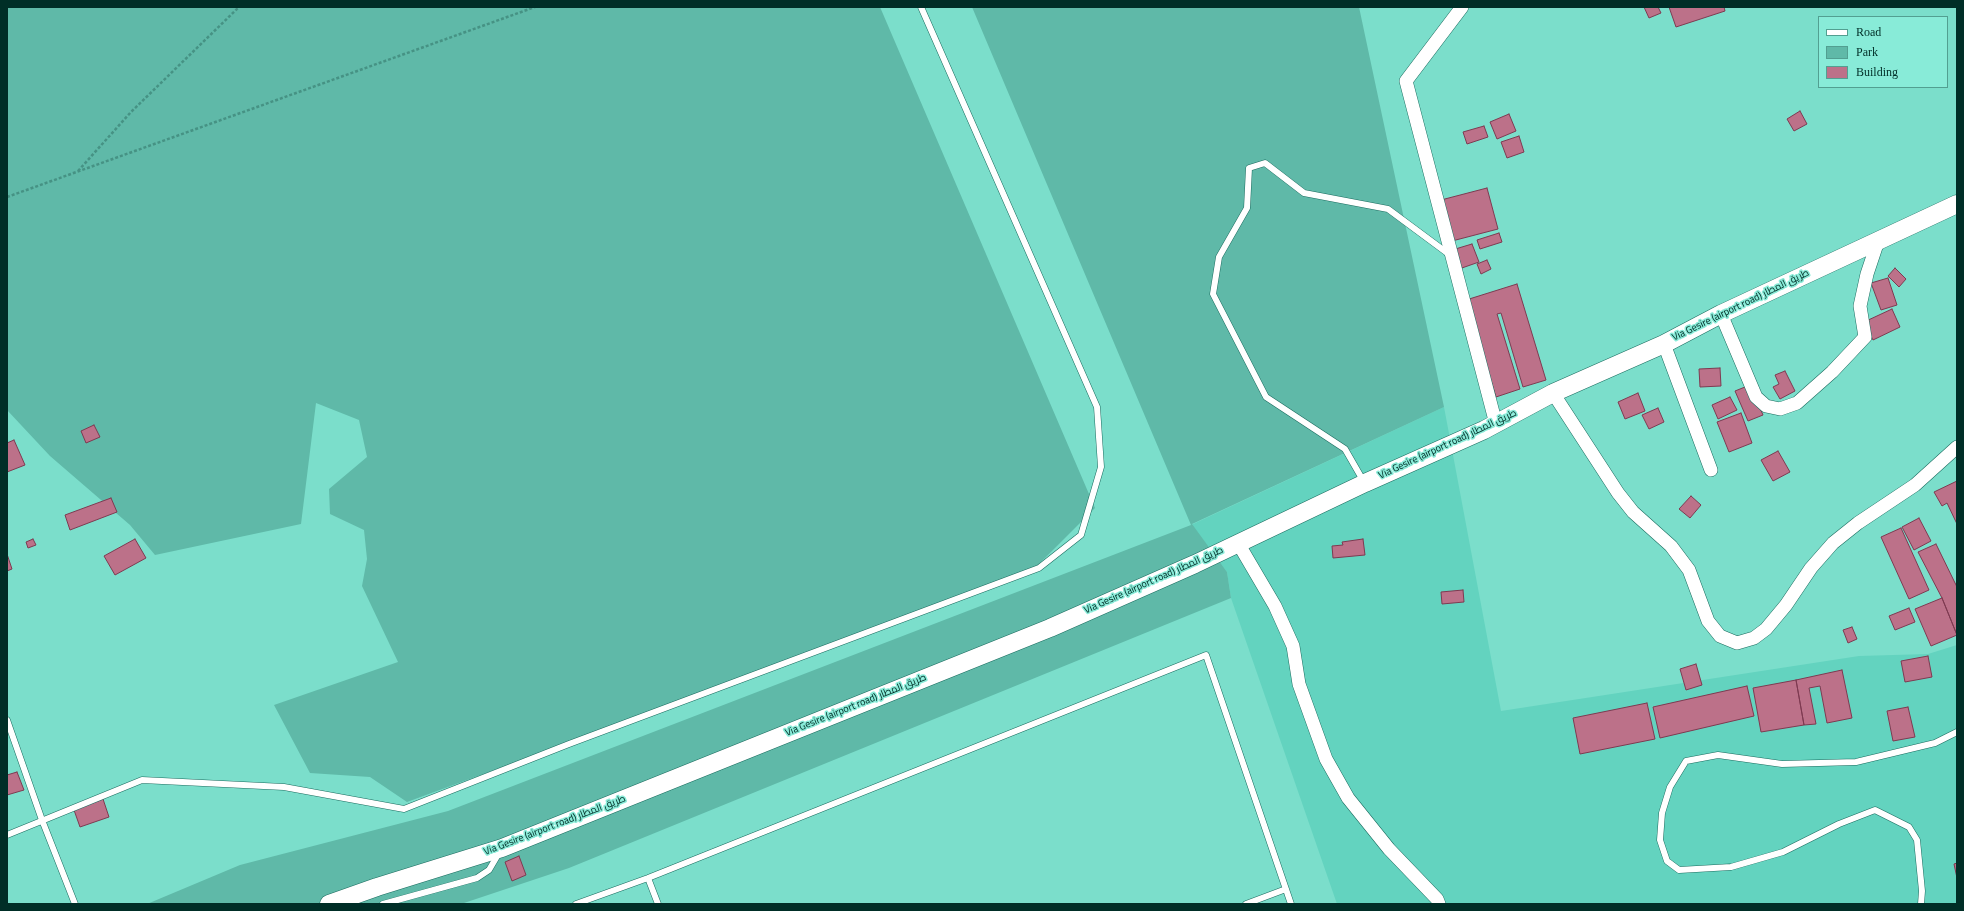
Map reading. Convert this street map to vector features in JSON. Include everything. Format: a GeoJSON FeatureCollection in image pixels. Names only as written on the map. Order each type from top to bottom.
{"type":"FeatureCollection","features":[{"type":"Feature","properties":{"kind":"main road","name":"Via Gesire (airport road) طريق المطار"},"geometry":{"type":"LineString","coordinates":[[329,904],[377,886],[502,848],[1050,628],[1195,564],[1365,483],[1496,424],[1554,393],[1664,344],[1721,314],[1957,204]]}},
{"type":"Feature","properties":{"kind":"street"},"geometry":{"type":"LineString","coordinates":[[1462,7],[1406,81],[1450,255],[1496,424]]}},
{"type":"Feature","properties":{"kind":"street"},"geometry":{"type":"LineString","coordinates":[[1721,314],[1756,397],[1766,406],[1780,409],[1797,403],[1832,372],[1865,337],[1860,306],[1867,274],[1878,241]]}},
{"type":"Feature","properties":{"kind":"street"},"geometry":{"type":"LineString","coordinates":[[1664,344],[1711,470]]}},
{"type":"Feature","properties":{"kind":"street"},"geometry":{"type":"LineString","coordinates":[[1554,393],[1618,493],[1633,512],[1671,546],[1689,570],[1708,621],[1720,636],[1737,643],[1754,638],[1766,629],[1786,605],[1811,568],[1832,543],[1858,523],[1915,485],[1957,447]]}},
{"type":"Feature","properties":{"kind":"street"},"geometry":{"type":"LineString","coordinates":[[1238,543],[1275,606],[1293,646],[1298,684],[1326,759],[1348,798],[1389,849],[1441,902]]}},
{"type":"Feature","properties":{"kind":"lane"},"geometry":{"type":"LineString","coordinates":[[7,835],[142,780],[284,786],[404,809],[569,744],[1039,568],[1081,535],[1101,467],[1097,407],[921,7]]}},
{"type":"Feature","properties":{"kind":"lane"},"geometry":{"type":"LineString","coordinates":[[1365,483],[1345,449],[1266,397],[1212,294],[1219,257],[1247,208],[1249,168],[1265,163],[1304,193],[1388,209],[1450,255]]}},
{"type":"Feature","properties":{"kind":"lane"},"geometry":{"type":"LineString","coordinates":[[576,904],[648,878],[1206,655],[1291,904]]}},
{"type":"Feature","properties":{"kind":"lane"},"geometry":{"type":"LineString","coordinates":[[7,720],[42,820],[75,904]]}},
{"type":"Feature","properties":{"kind":"lane"},"geometry":{"type":"LineString","coordinates":[[1921,904],[1922,890],[1917,840],[1909,827],[1875,810],[1839,824],[1783,852],[1731,867],[1679,870],[1667,861],[1660,840],[1662,813],[1670,786],[1686,761],[1718,755],[1782,764],[1856,762],[1935,743],[1957,732]]}},
{"type":"Feature","properties":{"kind":"lane"},"geometry":{"type":"LineString","coordinates":[[382,904],[477,878],[489,870],[502,848]]}},
{"type":"Feature","properties":{"kind":"lane"},"geometry":{"type":"LineString","coordinates":[[648,878],[658,904]]}},
{"type":"Feature","properties":{"kind":"lane"},"geometry":{"type":"LineString","coordinates":[[1246,904],[1286,889]]}},
{"type":"Feature","properties":{"kind":"path"},"geometry":{"type":"LineString","coordinates":[[78,172],[131,112],[239,7]]}},
{"type":"Feature","properties":{"kind":"path"},"geometry":{"type":"LineString","coordinates":[[7,197],[535,7]]}},
{"type":"Feature","properties":{"kind":"shaded area"},"geometry":{"type":"Polygon","coordinates":[[[1444,407],[1501,711],[1859,656],[1928,654],[1957,645],[1957,904],[1337,904],[1231,598],[1227,572],[1191,525],[1444,407]]]}},
{"type":"Feature","properties":{"kind":"green space"},"geometry":{"type":"Polygon","coordinates":[[[7,7],[880,7],[1095,508],[1029,574],[407,802],[370,777],[310,773],[274,705],[398,662],[362,586],[367,559],[364,530],[330,514],[329,489],[367,457],[359,420],[316,403],[301,524],[155,555],[130,525],[50,456],[7,410],[7,7]]]}},
{"type":"Feature","properties":{"kind":"green space"},"geometry":{"type":"Polygon","coordinates":[[[972,7],[1359,7],[1444,407],[1192,524],[1227,572],[1231,598],[569,868],[461,904],[147,904],[240,865],[448,811],[1191,525],[972,7]]]}},
{"type":"Feature","properties":{"kind":"building"},"geometry":{"type":"Polygon","coordinates":[[[1644,7],[1658,7],[1661,13],[1649,18],[1644,7]]]}},
{"type":"Feature","properties":{"kind":"building"},"geometry":{"type":"Polygon","coordinates":[[[1669,7],[1724,7],[1725,11],[1676,27],[1669,7]]]}},
{"type":"Feature","properties":{"kind":"building"},"geometry":{"type":"Polygon","coordinates":[[[1800,111],[1807,124],[1794,131],[1787,119],[1800,111]]]}},
{"type":"Feature","properties":{"kind":"building"},"geometry":{"type":"Polygon","coordinates":[[[1509,114],[1516,131],[1497,139],[1490,122],[1509,114]]]}},
{"type":"Feature","properties":{"kind":"building"},"geometry":{"type":"Polygon","coordinates":[[[1484,126],[1488,137],[1467,144],[1463,132],[1484,126]]]}},
{"type":"Feature","properties":{"kind":"building"},"geometry":{"type":"Polygon","coordinates":[[[1519,136],[1524,152],[1507,158],[1501,142],[1519,136]]]}},
{"type":"Feature","properties":{"kind":"building"},"geometry":{"type":"Polygon","coordinates":[[[1487,188],[1498,229],[1452,241],[1441,200],[1487,188]]]}},
{"type":"Feature","properties":{"kind":"building"},"geometry":{"type":"Polygon","coordinates":[[[1499,233],[1502,242],[1480,249],[1477,240],[1499,233]]]}},
{"type":"Feature","properties":{"kind":"building"},"geometry":{"type":"Polygon","coordinates":[[[1472,244],[1479,262],[1459,269],[1452,250],[1472,244]]]}},
{"type":"Feature","properties":{"kind":"building"},"geometry":{"type":"Polygon","coordinates":[[[1487,260],[1491,269],[1481,274],[1477,264],[1487,260]]]}},
{"type":"Feature","properties":{"kind":"building"},"geometry":{"type":"Polygon","coordinates":[[[1895,268],[1906,279],[1899,287],[1888,276],[1895,268]]]}},
{"type":"Feature","properties":{"kind":"building"},"geometry":{"type":"Polygon","coordinates":[[[1888,278],[1897,305],[1881,310],[1871,283],[1888,278]]]}},
{"type":"Feature","properties":{"kind":"building"},"geometry":{"type":"Polygon","coordinates":[[[1517,284],[1546,380],[1523,387],[1501,313],[1497,314],[1520,389],[1496,397],[1466,300],[1517,284]]]}},
{"type":"Feature","properties":{"kind":"building"},"geometry":{"type":"Polygon","coordinates":[[[1892,309],[1900,327],[1873,340],[1864,322],[1892,309]]]}},
{"type":"Feature","properties":{"kind":"building"},"geometry":{"type":"Polygon","coordinates":[[[1720,368],[1721,386],[1700,387],[1699,369],[1720,368]]]}},
{"type":"Feature","properties":{"kind":"building"},"geometry":{"type":"Polygon","coordinates":[[[1785,371],[1795,391],[1780,399],[1773,387],[1779,384],[1775,375],[1785,371]]]}},
{"type":"Feature","properties":{"kind":"building"},"geometry":{"type":"Polygon","coordinates":[[[1750,385],[1763,415],[1748,421],[1735,391],[1750,385]]]}},
{"type":"Feature","properties":{"kind":"building"},"geometry":{"type":"Polygon","coordinates":[[[1638,393],[1645,411],[1625,419],[1618,402],[1638,393]]]}},
{"type":"Feature","properties":{"kind":"building"},"geometry":{"type":"Polygon","coordinates":[[[1730,397],[1737,410],[1718,419],[1712,405],[1730,397]]]}},
{"type":"Feature","properties":{"kind":"building"},"geometry":{"type":"Polygon","coordinates":[[[1658,408],[1664,422],[1649,429],[1642,415],[1658,408]]]}},
{"type":"Feature","properties":{"kind":"building"},"geometry":{"type":"Polygon","coordinates":[[[1741,413],[1752,443],[1729,452],[1717,422],[1741,413]]]}},
{"type":"Feature","properties":{"kind":"building"},"geometry":{"type":"Polygon","coordinates":[[[94,425],[100,437],[86,443],[81,431],[94,425]]]}},
{"type":"Feature","properties":{"kind":"building"},"geometry":{"type":"Polygon","coordinates":[[[14,440],[25,465],[7,472],[7,443],[14,440]]]}},
{"type":"Feature","properties":{"kind":"building"},"geometry":{"type":"Polygon","coordinates":[[[1778,451],[1790,472],[1773,481],[1761,460],[1778,451]]]}},
{"type":"Feature","properties":{"kind":"building"},"geometry":{"type":"Polygon","coordinates":[[[1957,481],[1957,524],[1947,503],[1942,506],[1934,492],[1957,481]]]}},
{"type":"Feature","properties":{"kind":"building"},"geometry":{"type":"Polygon","coordinates":[[[1691,496],[1701,505],[1690,518],[1679,509],[1691,496]]]}},
{"type":"Feature","properties":{"kind":"building"},"geometry":{"type":"Polygon","coordinates":[[[111,498],[117,512],[70,530],[65,515],[111,498]]]}},
{"type":"Feature","properties":{"kind":"building"},"geometry":{"type":"Polygon","coordinates":[[[1919,518],[1931,541],[1914,550],[1902,527],[1919,518]]]}},
{"type":"Feature","properties":{"kind":"building"},"geometry":{"type":"Polygon","coordinates":[[[1901,528],[1929,590],[1909,599],[1881,537],[1901,528]]]}},
{"type":"Feature","properties":{"kind":"building"},"geometry":{"type":"Polygon","coordinates":[[[33,539],[36,545],[28,548],[26,542],[33,539]]]}},
{"type":"Feature","properties":{"kind":"building"},"geometry":{"type":"Polygon","coordinates":[[[135,539],[146,558],[115,575],[104,556],[135,539]]]}},
{"type":"Feature","properties":{"kind":"building"},"geometry":{"type":"Polygon","coordinates":[[[1363,539],[1365,555],[1333,558],[1332,546],[1343,545],[1342,542],[1363,539]]]}},
{"type":"Feature","properties":{"kind":"building"},"geometry":{"type":"Polygon","coordinates":[[[1936,544],[1957,587],[1957,635],[1942,598],[1918,552],[1936,544]]]}},
{"type":"Feature","properties":{"kind":"building"},"geometry":{"type":"Polygon","coordinates":[[[7,554],[12,569],[7,571],[7,554]]]}},
{"type":"Feature","properties":{"kind":"building"},"geometry":{"type":"Polygon","coordinates":[[[1463,590],[1464,602],[1442,604],[1441,592],[1463,590]]]}},
{"type":"Feature","properties":{"kind":"building"},"geometry":{"type":"Polygon","coordinates":[[[1942,598],[1957,635],[1931,646],[1915,609],[1942,598]]]}},
{"type":"Feature","properties":{"kind":"building"},"geometry":{"type":"Polygon","coordinates":[[[1909,608],[1915,622],[1895,630],[1889,616],[1909,608]]]}},
{"type":"Feature","properties":{"kind":"building"},"geometry":{"type":"Polygon","coordinates":[[[1852,627],[1857,639],[1848,643],[1843,630],[1852,627]]]}},
{"type":"Feature","properties":{"kind":"building"},"geometry":{"type":"Polygon","coordinates":[[[1928,656],[1932,677],[1905,682],[1901,661],[1928,656]]]}},
{"type":"Feature","properties":{"kind":"building"},"geometry":{"type":"Polygon","coordinates":[[[1696,664],[1702,685],[1686,690],[1680,669],[1696,664]]]}},
{"type":"Feature","properties":{"kind":"building"},"geometry":{"type":"Polygon","coordinates":[[[1842,670],[1852,718],[1827,723],[1820,686],[1809,688],[1816,724],[1804,725],[1796,680],[1842,670]]]}},
{"type":"Feature","properties":{"kind":"building"},"geometry":{"type":"Polygon","coordinates":[[[1796,680],[1804,725],[1761,732],[1753,688],[1796,680]]]}},
{"type":"Feature","properties":{"kind":"building"},"geometry":{"type":"Polygon","coordinates":[[[1747,686],[1754,716],[1660,738],[1653,707],[1747,686]]]}},
{"type":"Feature","properties":{"kind":"building"},"geometry":{"type":"Polygon","coordinates":[[[1647,703],[1655,739],[1580,754],[1573,718],[1647,703]]]}},
{"type":"Feature","properties":{"kind":"building"},"geometry":{"type":"Polygon","coordinates":[[[1908,707],[1915,737],[1893,741],[1887,711],[1908,707]]]}},
{"type":"Feature","properties":{"kind":"building"},"geometry":{"type":"Polygon","coordinates":[[[17,772],[24,790],[7,795],[7,775],[17,772]]]}},
{"type":"Feature","properties":{"kind":"building"},"geometry":{"type":"Polygon","coordinates":[[[103,799],[109,817],[80,827],[74,810],[103,799]]]}},
{"type":"Feature","properties":{"kind":"building"},"geometry":{"type":"Polygon","coordinates":[[[519,856],[526,875],[512,881],[505,862],[519,856]]]}},
{"type":"Feature","properties":{"kind":"building"},"geometry":{"type":"Polygon","coordinates":[[[1957,863],[1957,878],[1954,864],[1957,863]]]}}]}
